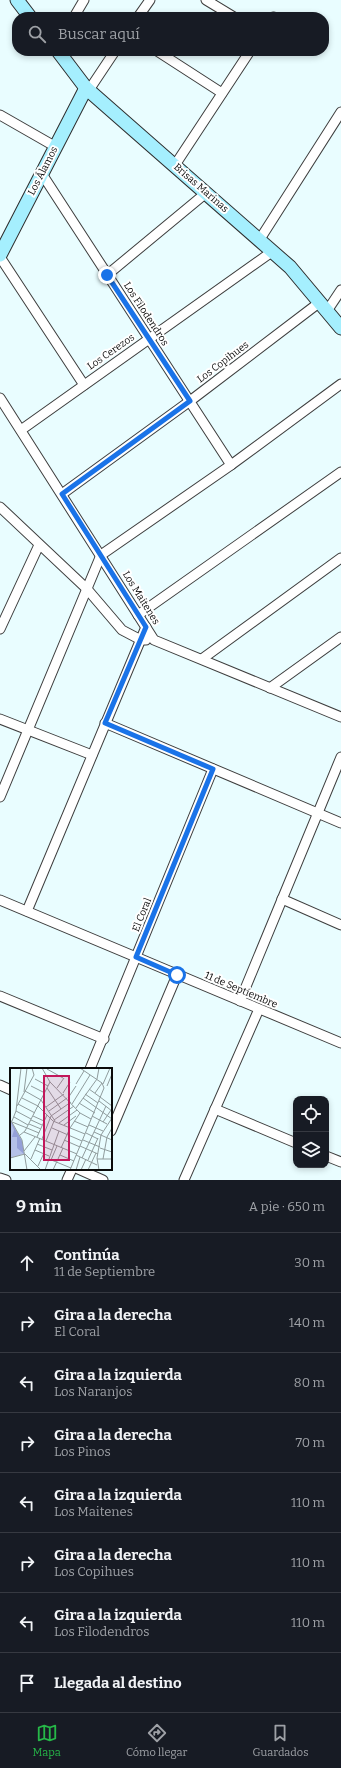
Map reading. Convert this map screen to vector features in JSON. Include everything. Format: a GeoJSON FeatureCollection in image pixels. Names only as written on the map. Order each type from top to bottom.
{"type":"FeatureCollection","features":[{"type":"Feature","properties":{"kind":"street"},"geometry":{"type":"LineString","coordinates":[[17,0],[26,12]]}},
{"type":"Feature","properties":{"kind":"street"},"geometry":{"type":"LineString","coordinates":[[77,12],[84,0]]}},
{"type":"Feature","properties":{"kind":"street"},"geometry":{"type":"LineString","coordinates":[[142,12],[150,0]]}},
{"type":"Feature","properties":{"kind":"street"},"geometry":{"type":"LineString","coordinates":[[206,0],[226,12]]}},
{"type":"Feature","properties":{"kind":"street","name":"Brisas Marinas"},"geometry":{"type":"LineString","coordinates":[[62,56],[88,89],[273,251],[295,273],[341,328]]}},
{"type":"Feature","properties":{"kind":"street"},"geometry":{"type":"LineString","coordinates":[[88,89],[111,56]]}},
{"type":"Feature","properties":{"kind":"street"},"geometry":{"type":"LineString","coordinates":[[165,56],[222,93]]}},
{"type":"Feature","properties":{"kind":"street"},"geometry":{"type":"LineString","coordinates":[[175,165],[247,56]]}},
{"type":"Feature","properties":{"kind":"street","name":"Los Álamos"},"geometry":{"type":"LineString","coordinates":[[0,256],[4,237],[42,174],[88,89]]}},
{"type":"Feature","properties":{"kind":"street"},"geometry":{"type":"LineString","coordinates":[[260,239],[341,112]]}},
{"type":"Feature","properties":{"kind":"street"},"geometry":{"type":"LineString","coordinates":[[0,115],[56,147]]}},
{"type":"Feature","properties":{"kind":"street","name":"Los Filodendros"},"geometry":{"type":"LineString","coordinates":[[42,174],[231,465]]}},
{"type":"Feature","properties":{"kind":"street"},"geometry":{"type":"LineString","coordinates":[[107,275],[206,192]]}},
{"type":"Feature","properties":{"kind":"street","name":"Los Cerezos"},"geometry":{"type":"LineString","coordinates":[[21,430],[273,251]]}},
{"type":"Feature","properties":{"kind":"street"},"geometry":{"type":"LineString","coordinates":[[0,256],[84,385]]}},
{"type":"Feature","properties":{"kind":"street","name":"Los Copihues"},"geometry":{"type":"LineString","coordinates":[[62,494],[323,307],[341,290]]}},
{"type":"Feature","properties":{"kind":"street"},"geometry":{"type":"LineString","coordinates":[[0,797],[101,555],[231,465],[341,384]]}},
{"type":"Feature","properties":{"kind":"street","name":"Los Maitenes"},"geometry":{"type":"LineString","coordinates":[[0,398],[154,640],[341,717]]}},
{"type":"Feature","properties":{"kind":"street"},"geometry":{"type":"LineString","coordinates":[[138,615],[341,472]]}},
{"type":"Feature","properties":{"kind":"street"},"geometry":{"type":"LineString","coordinates":[[0,508],[87,589],[122,630],[141,640],[154,640]]}},
{"type":"Feature","properties":{"kind":"street"},"geometry":{"type":"LineString","coordinates":[[0,629],[39,544]]}},
{"type":"Feature","properties":{"kind":"street"},"geometry":{"type":"LineString","coordinates":[[202,659],[341,558]]}},
{"type":"Feature","properties":{"kind":"street"},"geometry":{"type":"LineString","coordinates":[[27,911],[146,627]]}},
{"type":"Feature","properties":{"kind":"street"},"geometry":{"type":"LineString","coordinates":[[270,688],[341,637]]}},
{"type":"Feature","properties":{"kind":"street"},"geometry":{"type":"LineString","coordinates":[[0,719],[92,756]]}},
{"type":"Feature","properties":{"kind":"street"},"geometry":{"type":"LineString","coordinates":[[105,723],[341,823]]}},
{"type":"Feature","properties":{"kind":"street"},"geometry":{"type":"LineString","coordinates":[[240,1001],[341,757]]}},
{"type":"Feature","properties":{"kind":"street","name":"El Coral"},"geometry":{"type":"LineString","coordinates":[[90,1068],[104,1039],[213,769]]}},
{"type":"Feature","properties":{"kind":"street"},"geometry":{"type":"LineString","coordinates":[[282,899],[341,925]]}},
{"type":"Feature","properties":{"kind":"street","name":"11 de Septiembre"},"geometry":{"type":"LineString","coordinates":[[0,900],[341,1043]]}},
{"type":"Feature","properties":{"kind":"street"},"geometry":{"type":"LineString","coordinates":[[112,1129],[177,975]]}},
{"type":"Feature","properties":{"kind":"street"},"geometry":{"type":"LineString","coordinates":[[0,996],[104,1039]]}},
{"type":"Feature","properties":{"kind":"street"},"geometry":{"type":"LineString","coordinates":[[184,1180],[259,1009]]}},
{"type":"Feature","properties":{"kind":"street"},"geometry":{"type":"LineString","coordinates":[[0,1085],[10,1090]]}},
{"type":"Feature","properties":{"kind":"street"},"geometry":{"type":"LineString","coordinates":[[215,1109],[293,1142]]}},
{"type":"Feature","properties":{"kind":"street"},"geometry":{"type":"LineString","coordinates":[[329,1157],[341,1162]]}},
{"type":"Feature","properties":{"kind":"street"},"geometry":{"type":"LineString","coordinates":[[67,1180],[72,1170]]}},
{"type":"Feature","properties":{"kind":"street"},"geometry":{"type":"LineString","coordinates":[[83,1170],[94,1172],[104,1180]]}},
{"type":"Feature","properties":{"kind":"street"},"geometry":{"type":"LineString","coordinates":[[0,1178],[6,1180]]}},
{"type":"Feature","properties":{"kind":"route"},"geometry":{"type":"LineString","coordinates":[[107,275],[190,401],[62,494],[146,627],[105,723],[213,769],[136,957],[177,975]]}}]}
